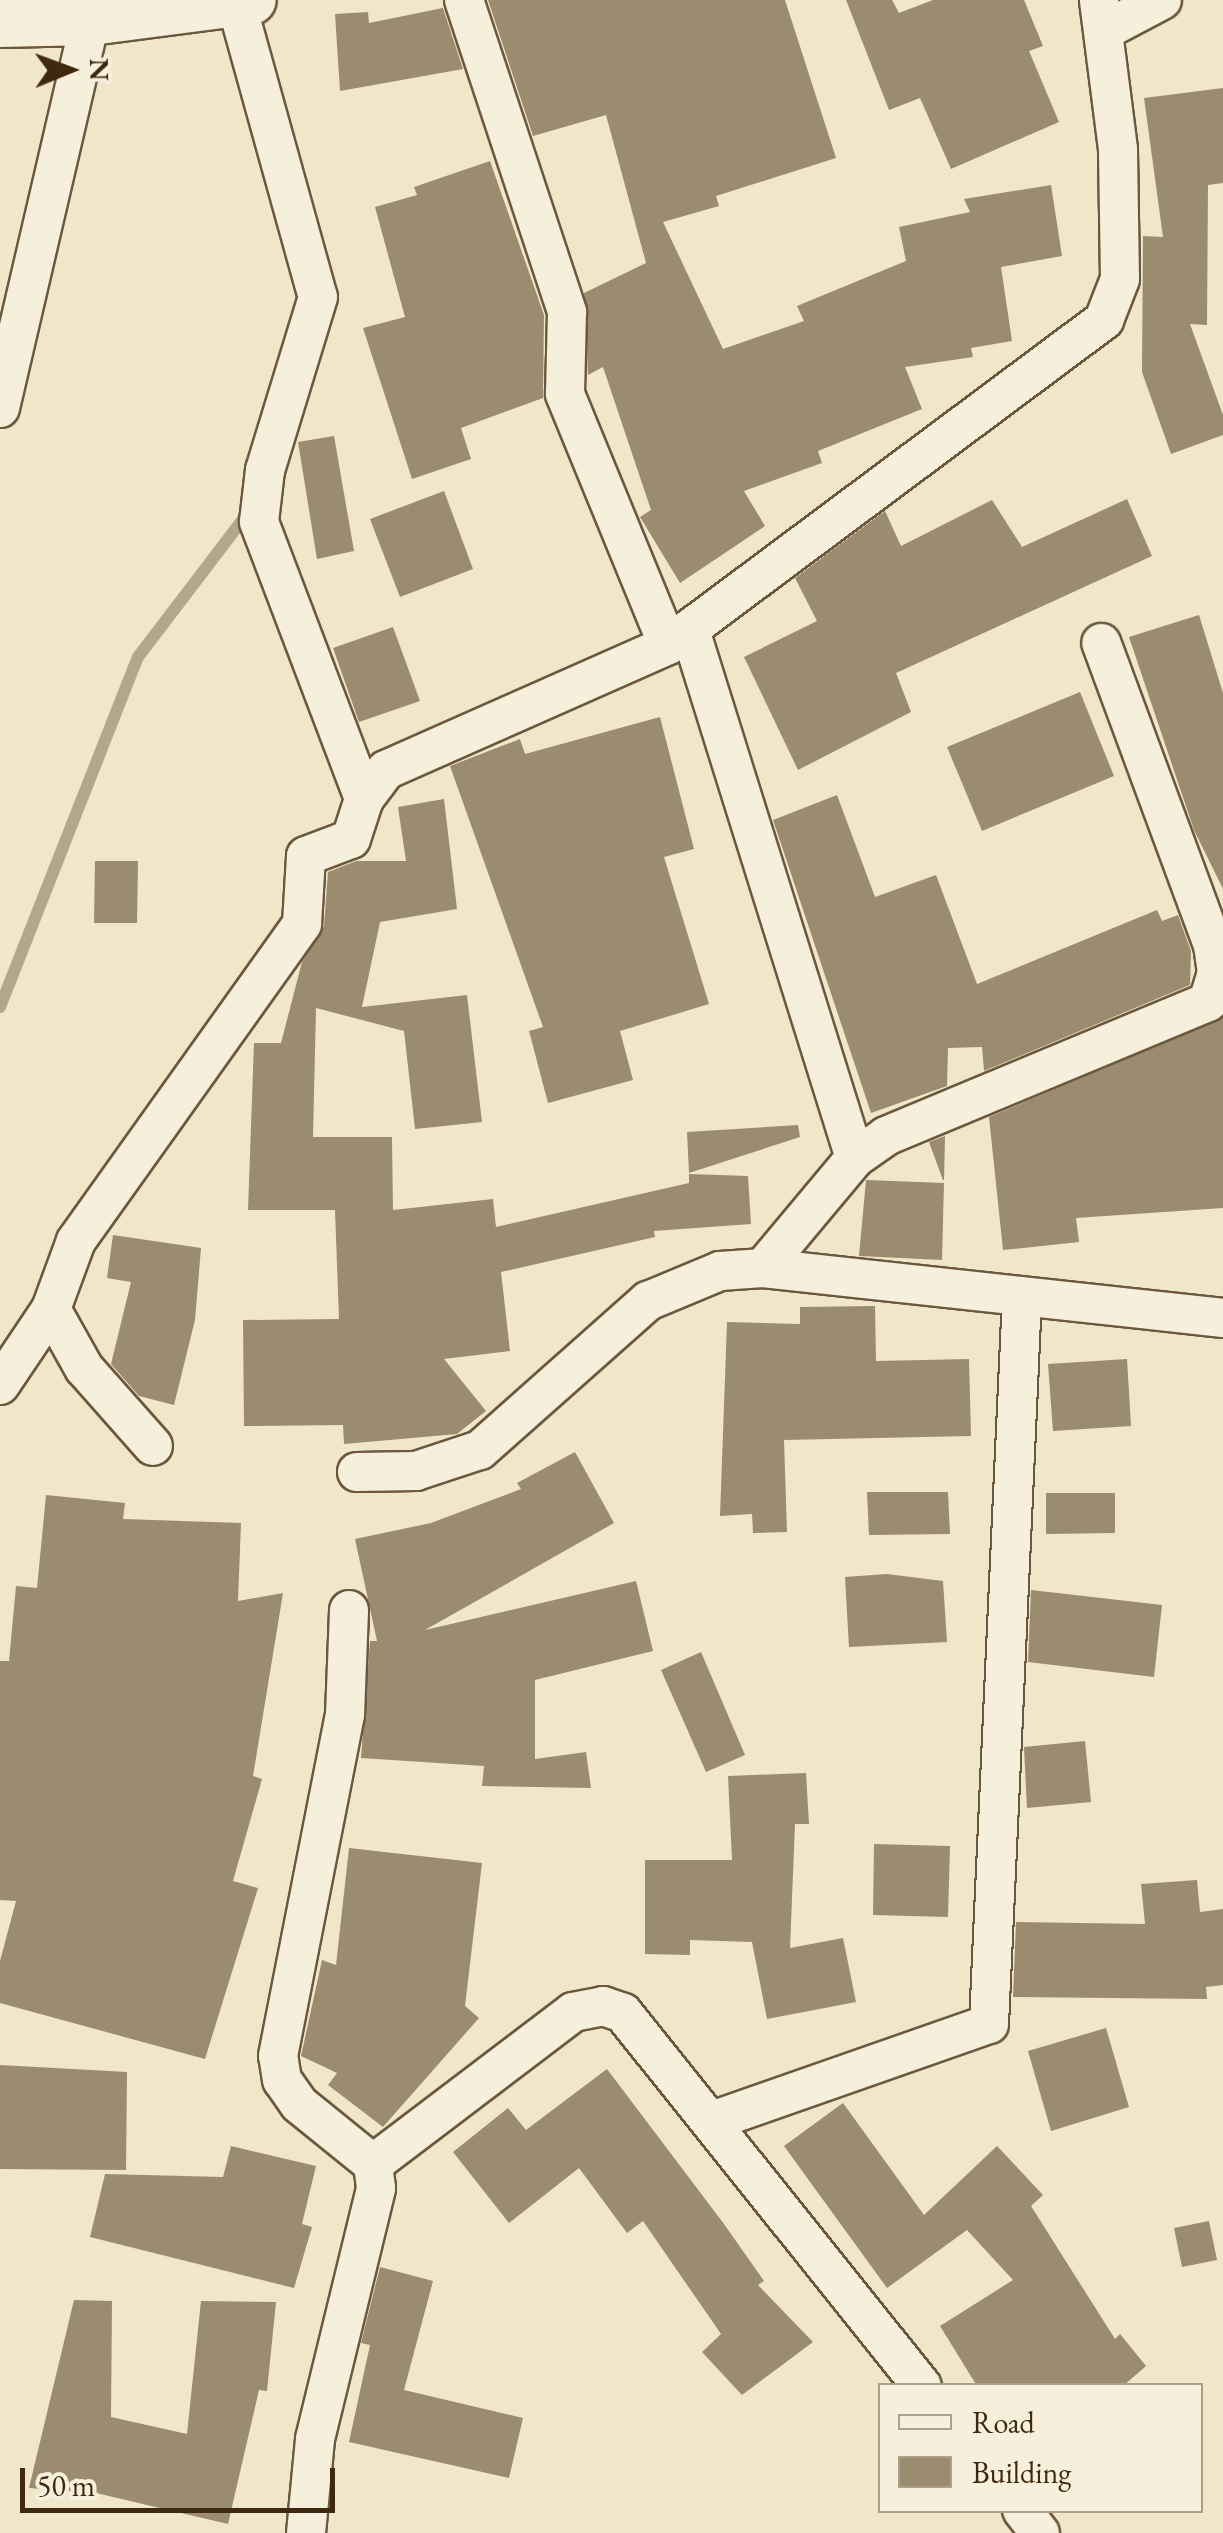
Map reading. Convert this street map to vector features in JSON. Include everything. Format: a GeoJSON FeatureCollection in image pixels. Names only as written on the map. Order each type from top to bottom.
{"type":"FeatureCollection","features":[{"type":"Feature","properties":{"kind":"street"},"geometry":{"type":"LineString","coordinates":[[464,0],[566,312],[565,394],[679,637],[855,1158]]}},
{"type":"Feature","properties":{"kind":"street"},"geometry":{"type":"LineString","coordinates":[[0,1385],[51,1309],[76,1241],[302,924],[306,856],[351,839],[364,799],[399,763],[679,637],[1104,320],[1120,279],[1103,14],[1162,0]]}},
{"type":"Feature","properties":{"kind":"street"},"geometry":{"type":"LineString","coordinates":[[0,23],[92,10],[244,1],[318,297],[265,470],[258,522],[364,799]]}},
{"type":"Feature","properties":{"kind":"street"},"geometry":{"type":"LineString","coordinates":[[0,408],[92,10]]}},
{"type":"Feature","properties":{"kind":"street"},"geometry":{"type":"LineString","coordinates":[[763,1268],[855,1158],[903,1127],[1208,1002],[1217,973],[1214,946],[1101,643]]}},
{"type":"Feature","properties":{"kind":"street"},"geometry":{"type":"LineString","coordinates":[[356,1472],[416,1471],[480,1450],[648,1301],[690,1279],[763,1268],[1223,1318]]}},
{"type":"Feature","properties":{"kind":"street"},"geometry":{"type":"LineString","coordinates":[[712,2121],[989,2024],[1022,1297]]}},
{"type":"Feature","properties":{"kind":"street"},"geometry":{"type":"LineString","coordinates":[[51,1309],[84,1368],[153,1446]]}},
{"type":"Feature","properties":{"kind":"street"},"geometry":{"type":"LineString","coordinates":[[306,2533],[315,2439],[376,2188],[374,2164],[300,2104],[282,2080],[278,2056],[345,1715],[348,1610]]}},
{"type":"Feature","properties":{"kind":"street"},"geometry":{"type":"LineString","coordinates":[[374,2164],[584,2008],[623,2013],[920,2383]]}},
{"type":"Feature","properties":{"kind":"street"},"geometry":{"type":"LineString","coordinates":[[1024,2513],[1040,2533]]}},
{"type":"Feature","properties":{"kind":"building"},"geometry":{"type":"Polygon","coordinates":[[[488,0],[785,0],[836,158],[716,196],[719,206],[663,222],[723,349],[804,321],[797,306],[906,261],[899,227],[970,212],[964,199],[1051,185],[1062,256],[1001,267],[1012,341],[971,348],[973,357],[905,367],[922,409],[818,451],[822,463],[744,491],[765,526],[680,583],[640,517],[651,510],[603,367],[588,375],[584,293],[646,263],[606,115],[533,136],[488,0]]]}},
{"type":"Feature","properties":{"kind":"building"},"geometry":{"type":"Polygon","coordinates":[[[846,0],[892,0],[899,13],[933,0],[1024,0],[1043,46],[1029,51],[1059,122],[951,169],[920,98],[889,110],[846,0]]]}},
{"type":"Feature","properties":{"kind":"building"},"geometry":{"type":"Polygon","coordinates":[[[443,8],[463,69],[340,91],[335,14],[368,12],[369,23],[443,8]]]}},
{"type":"Feature","properties":{"kind":"building"},"geometry":{"type":"Polygon","coordinates":[[[1223,88],[1223,183],[1208,185],[1207,325],[1190,324],[1223,415],[1223,435],[1171,454],[1142,372],[1143,236],[1163,237],[1144,98],[1223,88]]]}},
{"type":"Feature","properties":{"kind":"building"},"geometry":{"type":"Polygon","coordinates":[[[490,161],[544,315],[543,398],[461,428],[471,459],[412,479],[363,328],[405,317],[375,207],[417,195],[414,187],[490,161]]]}},
{"type":"Feature","properties":{"kind":"building"},"geometry":{"type":"Polygon","coordinates":[[[334,436],[354,551],[317,559],[298,442],[334,436]]]}},
{"type":"Feature","properties":{"kind":"building"},"geometry":{"type":"Polygon","coordinates":[[[444,491],[473,569],[400,597],[370,519],[444,491]]]}},
{"type":"Feature","properties":{"kind":"building"},"geometry":{"type":"Polygon","coordinates":[[[1127,499],[1152,556],[896,673],[911,712],[798,770],[744,657],[817,621],[795,578],[885,511],[901,546],[992,500],[1022,547],[1127,499]]]}},
{"type":"Feature","properties":{"kind":"building"},"geometry":{"type":"Polygon","coordinates":[[[1199,615],[1223,693],[1223,889],[1194,830],[1129,637],[1199,615]]]}},
{"type":"Feature","properties":{"kind":"building"},"geometry":{"type":"Polygon","coordinates":[[[393,627],[420,701],[359,722],[333,648],[393,627]]]}},
{"type":"Feature","properties":{"kind":"building"},"geometry":{"type":"Polygon","coordinates":[[[1080,692],[1114,776],[982,831],[947,747],[1080,692]]]}},
{"type":"Feature","properties":{"kind":"building"},"geometry":{"type":"Polygon","coordinates":[[[660,717],[694,849],[664,857],[709,1004],[620,1031],[633,1080],[548,1103],[529,1031],[543,1027],[450,766],[520,739],[525,754],[660,717]]]}},
{"type":"Feature","properties":{"kind":"building"},"geometry":{"type":"Polygon","coordinates":[[[837,795],[875,897],[936,875],[977,984],[1157,910],[1162,921],[1178,915],[1191,951],[1190,985],[984,1071],[982,1047],[948,1048],[947,1086],[871,1113],[773,820],[837,795]]]}},
{"type":"Feature","properties":{"kind":"building"},"geometry":{"type":"Polygon","coordinates":[[[444,799],[457,909],[380,922],[362,1007],[467,995],[482,1122],[415,1129],[404,1031],[316,1008],[313,1137],[392,1137],[393,1210],[493,1199],[496,1227],[689,1183],[689,1174],[748,1176],[751,1224],[654,1231],[655,1237],[501,1272],[510,1351],[444,1359],[486,1411],[457,1434],[344,1444],[343,1425],[244,1426],[243,1320],[339,1319],[335,1210],[248,1210],[254,1043],[281,1043],[302,962],[324,926],[328,872],[356,861],[406,861],[398,807],[444,799]]]}},
{"type":"Feature","properties":{"kind":"building"},"geometry":{"type":"Polygon","coordinates":[[[95,861],[138,861],[137,923],[94,923],[95,861]]]}},
{"type":"Feature","properties":{"kind":"building"},"geometry":{"type":"Polygon","coordinates":[[[1223,1018],[1223,1208],[1076,1218],[1079,1242],[1003,1250],[989,1117],[1223,1018]]]}},
{"type":"Feature","properties":{"kind":"building"},"geometry":{"type":"Polygon","coordinates":[[[798,1125],[800,1137],[689,1173],[687,1132],[798,1125]]]}},
{"type":"Feature","properties":{"kind":"building"},"geometry":{"type":"Polygon","coordinates":[[[945,1136],[944,1180],[943,1180],[929,1142],[945,1136]]]}},
{"type":"Feature","properties":{"kind":"building"},"geometry":{"type":"Polygon","coordinates":[[[866,1180],[944,1183],[942,1260],[859,1256],[866,1180]]]}},
{"type":"Feature","properties":{"kind":"building"},"geometry":{"type":"Polygon","coordinates":[[[113,1235],[201,1248],[195,1320],[174,1405],[139,1396],[111,1364],[131,1282],[107,1278],[113,1235]]]}},
{"type":"Feature","properties":{"kind":"building"},"geometry":{"type":"Polygon","coordinates":[[[875,1306],[876,1361],[969,1359],[971,1436],[784,1440],[787,1532],[753,1533],[752,1514],[720,1516],[727,1322],[800,1324],[800,1307],[875,1306]]]}},
{"type":"Feature","properties":{"kind":"building"},"geometry":{"type":"Polygon","coordinates":[[[1127,1359],[1131,1426],[1053,1431],[1048,1364],[1127,1359]]]}},
{"type":"Feature","properties":{"kind":"building"},"geometry":{"type":"Polygon","coordinates":[[[575,1452],[614,1523],[425,1630],[636,1581],[653,1651],[535,1680],[535,1759],[586,1752],[591,1788],[482,1786],[484,1766],[361,1758],[370,1641],[377,1641],[355,1539],[431,1523],[521,1489],[517,1483],[575,1452]]]}},
{"type":"Feature","properties":{"kind":"building"},"geometry":{"type":"Polygon","coordinates":[[[867,1492],[948,1492],[950,1534],[869,1535],[867,1492]]]}},
{"type":"Feature","properties":{"kind":"building"},"geometry":{"type":"Polygon","coordinates":[[[1046,1493],[1115,1493],[1115,1533],[1046,1534],[1046,1493]]]}},
{"type":"Feature","properties":{"kind":"building"},"geometry":{"type":"Polygon","coordinates":[[[46,1495],[125,1503],[123,1519],[241,1523],[238,1601],[283,1593],[253,1776],[262,1779],[233,1881],[258,1888],[205,2059],[0,2003],[0,1961],[16,1901],[0,1900],[0,1661],[9,1661],[16,1586],[37,1588],[46,1495]]]}},
{"type":"Feature","properties":{"kind":"building"},"geometry":{"type":"Polygon","coordinates":[[[887,1574],[943,1581],[947,1642],[849,1647],[845,1577],[887,1574]]]}},
{"type":"Feature","properties":{"kind":"building"},"geometry":{"type":"Polygon","coordinates":[[[1031,1590],[1162,1605],[1154,1677],[1028,1662],[1031,1590]]]}},
{"type":"Feature","properties":{"kind":"building"},"geometry":{"type":"Polygon","coordinates":[[[701,1652],[745,1755],[706,1772],[661,1670],[701,1652]]]}},
{"type":"Feature","properties":{"kind":"building"},"geometry":{"type":"Polygon","coordinates":[[[1085,1741],[1091,1802],[1027,1808],[1024,1747],[1085,1741]]]}},
{"type":"Feature","properties":{"kind":"building"},"geometry":{"type":"Polygon","coordinates":[[[806,1773],[809,1824],[795,1824],[790,1948],[843,1938],[856,2002],[767,2019],[752,1942],[690,1940],[690,1955],[645,1954],[645,1860],[732,1860],[728,1776],[806,1773]]]}},
{"type":"Feature","properties":{"kind":"building"},"geometry":{"type":"Polygon","coordinates":[[[874,1844],[950,1846],[948,1917],[873,1915],[874,1844]]]}},
{"type":"Feature","properties":{"kind":"building"},"geometry":{"type":"Polygon","coordinates":[[[349,1848],[482,1863],[465,2006],[479,2018],[383,2127],[328,2085],[337,2073],[301,2056],[322,1960],[336,1965],[349,1848]]]}},
{"type":"Feature","properties":{"kind":"building"},"geometry":{"type":"Polygon","coordinates":[[[1197,1880],[1200,1912],[1223,1909],[1223,1985],[1206,1987],[1207,1999],[1013,1997],[1016,1922],[1145,1924],[1141,1884],[1197,1880]]]}},
{"type":"Feature","properties":{"kind":"building"},"geometry":{"type":"Polygon","coordinates":[[[1106,2028],[1129,2107],[1051,2131],[1028,2051],[1106,2028]]]}},
{"type":"Feature","properties":{"kind":"building"},"geometry":{"type":"Polygon","coordinates":[[[0,2065],[127,2072],[126,2170],[0,2169],[0,2065]]]}},
{"type":"Feature","properties":{"kind":"building"},"geometry":{"type":"Polygon","coordinates":[[[607,2069],[764,2281],[758,2285],[813,2342],[742,2395],[702,2352],[721,2334],[643,2221],[627,2233],[579,2168],[509,2223],[453,2152],[508,2108],[526,2130],[607,2069]]]}},
{"type":"Feature","properties":{"kind":"building"},"geometry":{"type":"Polygon","coordinates":[[[843,2103],[924,2215],[997,2146],[1043,2195],[1031,2206],[1115,2339],[1120,2334],[1146,2366],[1126,2383],[975,2383],[940,2326],[1013,2280],[967,2230],[887,2288],[784,2146],[843,2103]]]}},
{"type":"Feature","properties":{"kind":"building"},"geometry":{"type":"Polygon","coordinates":[[[231,2146],[316,2166],[302,2224],[312,2227],[294,2288],[90,2237],[105,2174],[223,2177],[231,2146]]]}},
{"type":"Feature","properties":{"kind":"building"},"geometry":{"type":"Polygon","coordinates":[[[1209,2221],[1217,2260],[1182,2267],[1174,2228],[1209,2221]]]}},
{"type":"Feature","properties":{"kind":"building"},"geometry":{"type":"Polygon","coordinates":[[[380,2267],[433,2281],[404,2390],[523,2418],[509,2478],[349,2442],[370,2345],[361,2343],[380,2267]]]}},
{"type":"Feature","properties":{"kind":"building"},"geometry":{"type":"Polygon","coordinates":[[[74,2300],[112,2301],[111,2417],[187,2434],[201,2301],[276,2302],[267,2391],[259,2390],[228,2524],[96,2493],[29,2488],[74,2300]]]}},
{"type":"Feature","properties":{"kind":"waterway"},"geometry":{"type":"LineString","coordinates":[[0,1007],[138,657],[247,514]]}}]}
